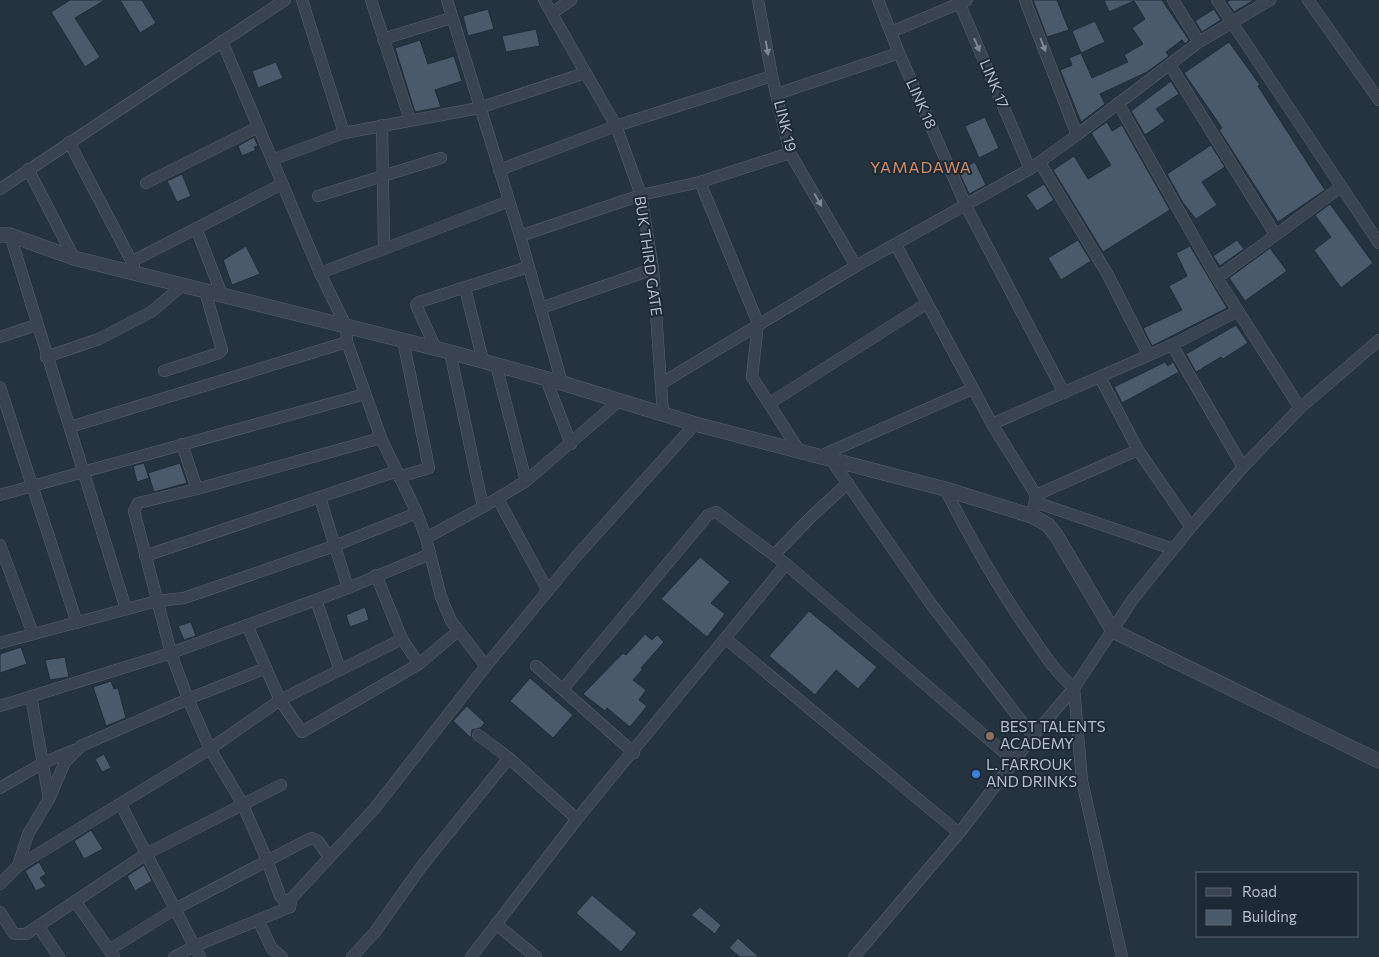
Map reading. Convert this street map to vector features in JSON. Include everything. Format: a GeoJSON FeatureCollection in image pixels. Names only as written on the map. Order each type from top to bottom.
{"type":"FeatureCollection","features":[{"type":"Feature","properties":{"kind":"street"},"geometry":{"type":"LineString","coordinates":[[0,189],[284,0]]}},
{"type":"Feature","properties":{"kind":"street"},"geometry":{"type":"LineString","coordinates":[[302,0],[344,133]]}},
{"type":"Feature","properties":{"kind":"street"},"geometry":{"type":"LineString","coordinates":[[371,0],[382,39],[410,120]]}},
{"type":"Feature","properties":{"kind":"street"},"geometry":{"type":"LineString","coordinates":[[447,0],[520,236],[562,383]]}},
{"type":"Feature","properties":{"kind":"street","name":"BUK THIRD GATE"},"geometry":{"type":"LineString","coordinates":[[544,0],[616,126],[641,195],[653,269],[664,414]]}},
{"type":"Feature","properties":{"kind":"street"},"geometry":{"type":"LineString","coordinates":[[552,13],[572,0]]}},
{"type":"Feature","properties":{"kind":"street","name":"LINK 19"},"geometry":{"type":"LineString","coordinates":[[758,0],[772,76],[790,153],[856,266]]}},
{"type":"Feature","properties":{"kind":"street","name":"LINK 18"},"geometry":{"type":"LineString","coordinates":[[878,0],[899,53],[966,206],[1064,393]]}},
{"type":"Feature","properties":{"kind":"street"},"geometry":{"type":"LineString","coordinates":[[1025,0],[1077,136]]}},
{"type":"Feature","properties":{"kind":"street"},"geometry":{"type":"LineString","coordinates":[[1173,0],[1199,42]]}},
{"type":"Feature","properties":{"kind":"street"},"geometry":{"type":"LineString","coordinates":[[1217,0],[1379,243]]}},
{"type":"Feature","properties":{"kind":"street"},"geometry":{"type":"LineString","coordinates":[[662,382],[856,266],[1035,166],[1199,42],[1270,0]]}},
{"type":"Feature","properties":{"kind":"street"},"geometry":{"type":"LineString","coordinates":[[1308,0],[1379,100]]}},
{"type":"Feature","properties":{"kind":"street"},"geometry":{"type":"LineString","coordinates":[[891,32],[962,1]]}},
{"type":"Feature","properties":{"kind":"street","name":"LINK 17"},"geometry":{"type":"LineString","coordinates":[[962,1],[1035,166],[1108,275],[1148,354]]}},
{"type":"Feature","properties":{"kind":"street"},"geometry":{"type":"LineString","coordinates":[[382,39],[451,18]]}},
{"type":"Feature","properties":{"kind":"street"},"geometry":{"type":"LineString","coordinates":[[222,41],[320,273],[346,326],[347,342],[381,438],[417,513],[426,538],[441,597],[458,631],[486,666]]}},
{"type":"Feature","properties":{"kind":"street"},"geometry":{"type":"LineString","coordinates":[[777,94],[899,53]]}},
{"type":"Feature","properties":{"kind":"street"},"geometry":{"type":"LineString","coordinates":[[1170,65],[1275,234]]}},
{"type":"Feature","properties":{"kind":"street"},"geometry":{"type":"LineString","coordinates":[[272,160],[344,133],[479,108],[585,73]]}},
{"type":"Feature","properties":{"kind":"street"},"geometry":{"type":"LineString","coordinates":[[499,170],[616,126],[772,76]]}},
{"type":"Feature","properties":{"kind":"street"},"geometry":{"type":"LineString","coordinates":[[1118,103],[1217,278],[1300,408]]}},
{"type":"Feature","properties":{"kind":"street"},"geometry":{"type":"LineString","coordinates":[[382,125],[384,249]]}},
{"type":"Feature","properties":{"kind":"street"},"geometry":{"type":"LineString","coordinates":[[146,183],[258,127]]}},
{"type":"Feature","properties":{"kind":"street"},"geometry":{"type":"LineString","coordinates":[[69,142],[131,262],[142,275]]}},
{"type":"Feature","properties":{"kind":"street"},"geometry":{"type":"LineString","coordinates":[[520,236],[641,195],[700,182],[790,153]]}},
{"type":"Feature","properties":{"kind":"street"},"geometry":{"type":"LineString","coordinates":[[318,196],[384,174],[441,158]]}},
{"type":"Feature","properties":{"kind":"street"},"geometry":{"type":"LineString","coordinates":[[28,169],[74,258]]}},
{"type":"Feature","properties":{"kind":"street"},"geometry":{"type":"LineString","coordinates":[[700,182],[758,323],[752,377],[770,402],[800,452]]}},
{"type":"Feature","properties":{"kind":"street"},"geometry":{"type":"LineString","coordinates":[[131,262],[282,184]]}},
{"type":"Feature","properties":{"kind":"street"},"geometry":{"type":"LineString","coordinates":[[1217,278],[1341,187]]}},
{"type":"Feature","properties":{"kind":"street"},"geometry":{"type":"LineString","coordinates":[[320,273],[509,201]]}},
{"type":"Feature","properties":{"kind":"street"},"geometry":{"type":"LineString","coordinates":[[196,228],[222,295]]}},
{"type":"Feature","properties":{"kind":"street"},"geometry":{"type":"LineString","coordinates":[[5,235],[74,258],[490,363],[695,424],[945,489],[1032,516],[1048,525],[1056,536],[1113,631],[1379,761]]}},
{"type":"Feature","properties":{"kind":"street"},"geometry":{"type":"LineString","coordinates":[[5,235],[85,471],[126,609]]}},
{"type":"Feature","properties":{"kind":"street"},"geometry":{"type":"LineString","coordinates":[[896,244],[972,389],[1035,498],[1173,549]]}},
{"type":"Feature","properties":{"kind":"street"},"geometry":{"type":"LineString","coordinates":[[484,508],[443,351],[416,305],[420,302],[528,267]]}},
{"type":"Feature","properties":{"kind":"street"},"geometry":{"type":"LineString","coordinates":[[541,308],[653,269]]}},
{"type":"Feature","properties":{"kind":"street"},"geometry":{"type":"LineString","coordinates":[[46,357],[99,339],[151,312],[183,285]]}},
{"type":"Feature","properties":{"kind":"street"},"geometry":{"type":"LineString","coordinates":[[465,288],[526,480]]}},
{"type":"Feature","properties":{"kind":"street"},"geometry":{"type":"LineString","coordinates":[[164,371],[219,353],[222,350],[205,291]]}},
{"type":"Feature","properties":{"kind":"street"},"geometry":{"type":"LineString","coordinates":[[770,402],[926,304]]}},
{"type":"Feature","properties":{"kind":"street"},"geometry":{"type":"LineString","coordinates":[[992,424],[1172,345],[1238,312]]}},
{"type":"Feature","properties":{"kind":"street"},"geometry":{"type":"LineString","coordinates":[[0,337],[36,325]]}},
{"type":"Feature","properties":{"kind":"street"},"geometry":{"type":"LineString","coordinates":[[145,556],[320,498],[398,474],[429,468],[403,340]]}},
{"type":"Feature","properties":{"kind":"street"},"geometry":{"type":"LineString","coordinates":[[854,957],[959,833],[1033,736],[1074,688],[1133,599],[1191,527],[1243,467],[1300,408],[1379,340]]}},
{"type":"Feature","properties":{"kind":"street"},"geometry":{"type":"LineString","coordinates":[[70,427],[347,342]]}},
{"type":"Feature","properties":{"kind":"street"},"geometry":{"type":"LineString","coordinates":[[1172,345],[1243,467]]}},
{"type":"Feature","properties":{"kind":"street"},"geometry":{"type":"LineString","coordinates":[[1100,377],[1138,450],[1191,527]]}},
{"type":"Feature","properties":{"kind":"street"},"geometry":{"type":"LineString","coordinates":[[546,379],[571,444]]}},
{"type":"Feature","properties":{"kind":"street"},"geometry":{"type":"LineString","coordinates":[[0,386],[77,623]]}},
{"type":"Feature","properties":{"kind":"street"},"geometry":{"type":"LineString","coordinates":[[818,457],[972,389]]}},
{"type":"Feature","properties":{"kind":"street"},"geometry":{"type":"LineString","coordinates":[[0,495],[365,394]]}},
{"type":"Feature","properties":{"kind":"street"},"geometry":{"type":"LineString","coordinates":[[426,538],[484,508],[526,480],[571,444],[619,401]]}},
{"type":"Feature","properties":{"kind":"street"},"geometry":{"type":"LineString","coordinates":[[290,907],[291,899],[375,808],[486,666],[548,591],[695,424]]}},
{"type":"Feature","properties":{"kind":"street"},"geometry":{"type":"LineString","coordinates":[[290,907],[280,896],[267,860],[242,804],[210,749],[188,699],[171,653],[134,512],[138,503],[198,489],[381,438]]}},
{"type":"Feature","properties":{"kind":"street"},"geometry":{"type":"LineString","coordinates":[[182,444],[198,489]]}},
{"type":"Feature","properties":{"kind":"street"},"geometry":{"type":"LineString","coordinates":[[1035,498],[1138,450]]}},
{"type":"Feature","properties":{"kind":"street"},"geometry":{"type":"LineString","coordinates":[[832,461],[931,604],[1033,736]]}},
{"type":"Feature","properties":{"kind":"street"},"geometry":{"type":"LineString","coordinates":[[774,555],[848,483]]}},
{"type":"Feature","properties":{"kind":"street"},"geometry":{"type":"LineString","coordinates":[[945,489],[974,547],[1003,595],[1060,675],[1074,688],[1082,781],[1122,957]]}},
{"type":"Feature","properties":{"kind":"street"},"geometry":{"type":"LineString","coordinates":[[320,498],[348,588]]}},
{"type":"Feature","properties":{"kind":"street"},"geometry":{"type":"LineString","coordinates":[[1032,516],[1035,498]]}},
{"type":"Feature","properties":{"kind":"street"},"geometry":{"type":"LineString","coordinates":[[498,499],[548,591]]}},
{"type":"Feature","properties":{"kind":"street"},"geometry":{"type":"LineString","coordinates":[[563,689],[712,512],[716,512],[786,564],[1014,761]]}},
{"type":"Feature","properties":{"kind":"street"},"geometry":{"type":"LineString","coordinates":[[0,643],[126,609],[184,598],[334,546],[417,513]]}},
{"type":"Feature","properties":{"kind":"street"},"geometry":{"type":"LineString","coordinates":[[0,545],[33,634]]}},
{"type":"Feature","properties":{"kind":"street"},"geometry":{"type":"LineString","coordinates":[[0,706],[171,653],[348,588],[430,554]]}},
{"type":"Feature","properties":{"kind":"street"},"geometry":{"type":"LineString","coordinates":[[471,957],[577,819],[634,753],[786,564]]}},
{"type":"Feature","properties":{"kind":"street"},"geometry":{"type":"LineString","coordinates":[[376,575],[402,639],[419,664]]}},
{"type":"Feature","properties":{"kind":"street"},"geometry":{"type":"LineString","coordinates":[[316,600],[340,670]]}},
{"type":"Feature","properties":{"kind":"street"},"geometry":{"type":"LineString","coordinates":[[247,626],[280,700],[302,732],[419,664],[458,631]]}},
{"type":"Feature","properties":{"kind":"street"},"geometry":{"type":"LineString","coordinates":[[725,638],[959,833]]}},
{"type":"Feature","properties":{"kind":"street"},"geometry":{"type":"LineString","coordinates":[[0,884],[18,866],[121,805],[210,749],[280,700],[402,639]]}},
{"type":"Feature","properties":{"kind":"street"},"geometry":{"type":"LineString","coordinates":[[536,666],[634,753]]}},
{"type":"Feature","properties":{"kind":"street"},"geometry":{"type":"LineString","coordinates":[[0,788],[43,763],[188,699],[266,668]]}},
{"type":"Feature","properties":{"kind":"street"},"geometry":{"type":"LineString","coordinates":[[31,696],[49,799]]}},
{"type":"Feature","properties":{"kind":"street"},"geometry":{"type":"LineString","coordinates":[[478,735],[509,758],[577,819]]}},
{"type":"Feature","properties":{"kind":"street"},"geometry":{"type":"LineString","coordinates":[[18,866],[28,834],[49,799],[64,762],[81,746]]}},
{"type":"Feature","properties":{"kind":"street"},"geometry":{"type":"LineString","coordinates":[[352,957],[375,932],[421,867],[509,758]]}},
{"type":"Feature","properties":{"kind":"street"},"geometry":{"type":"LineString","coordinates":[[0,912],[14,934],[26,934],[146,854],[281,785]]}},
{"type":"Feature","properties":{"kind":"street"},"geometry":{"type":"LineString","coordinates":[[121,805],[200,957]]}},
{"type":"Feature","properties":{"kind":"street"},"geometry":{"type":"LineString","coordinates":[[75,902],[111,953],[175,909],[312,838],[318,840],[329,857]]}},
{"type":"Feature","properties":{"kind":"street"},"geometry":{"type":"LineString","coordinates":[[174,957],[195,946],[290,907]]}},
{"type":"Feature","properties":{"kind":"street"},"geometry":{"type":"LineString","coordinates":[[258,920],[272,949],[282,957]]}},
{"type":"Feature","properties":{"kind":"street"},"geometry":{"type":"LineString","coordinates":[[496,924],[536,957]]}},
{"type":"Feature","properties":{"kind":"street"},"geometry":{"type":"LineString","coordinates":[[38,926],[59,957]]}},
{"type":"Feature","properties":{"kind":"building"},"geometry":{"type":"Polygon","coordinates":[[[70,0],[105,0],[75,18],[100,57],[85,67],[51,12],[70,0]]]}},
{"type":"Feature","properties":{"kind":"building"},"geometry":{"type":"Polygon","coordinates":[[[120,0],[142,0],[156,23],[140,33],[120,0]]]}},
{"type":"Feature","properties":{"kind":"building"},"geometry":{"type":"Polygon","coordinates":[[[1033,0],[1057,0],[1069,30],[1047,37],[1033,0]]]}},
{"type":"Feature","properties":{"kind":"building"},"geometry":{"type":"Polygon","coordinates":[[[1104,0],[1162,0],[1189,40],[1185,44],[1182,40],[1166,52],[1169,56],[1147,72],[1100,94],[1105,104],[1081,122],[1060,70],[1072,65],[1069,58],[1081,53],[1092,78],[1128,62],[1124,55],[1143,44],[1132,28],[1145,19],[1134,1],[1109,12],[1104,0]]]}},
{"type":"Feature","properties":{"kind":"building"},"geometry":{"type":"Polygon","coordinates":[[[1230,0],[1254,0],[1234,12],[1227,2],[1230,0]]]}},
{"type":"Feature","properties":{"kind":"building"},"geometry":{"type":"Polygon","coordinates":[[[488,9],[494,29],[468,36],[463,16],[488,9]]]}},
{"type":"Feature","properties":{"kind":"building"},"geometry":{"type":"Polygon","coordinates":[[[1214,9],[1221,20],[1202,32],[1195,21],[1214,9]]]}},
{"type":"Feature","properties":{"kind":"building"},"geometry":{"type":"Polygon","coordinates":[[[1095,21],[1105,42],[1081,53],[1072,31],[1095,21]]]}},
{"type":"Feature","properties":{"kind":"building"},"geometry":{"type":"Polygon","coordinates":[[[536,29],[540,46],[506,52],[502,36],[536,29]]]}},
{"type":"Feature","properties":{"kind":"building"},"geometry":{"type":"Polygon","coordinates":[[[420,40],[428,64],[454,56],[462,81],[435,90],[441,107],[415,112],[395,48],[420,40]]]}},
{"type":"Feature","properties":{"kind":"building"},"geometry":{"type":"Polygon","coordinates":[[[1229,42],[1260,85],[1258,86],[1325,190],[1278,222],[1219,130],[1222,128],[1184,73],[1229,42]]]}},
{"type":"Feature","properties":{"kind":"building"},"geometry":{"type":"Polygon","coordinates":[[[276,62],[283,78],[258,88],[252,71],[276,62]]]}},
{"type":"Feature","properties":{"kind":"building"},"geometry":{"type":"Polygon","coordinates":[[[1171,81],[1179,94],[1156,109],[1165,121],[1145,135],[1131,111],[1171,81]]]}},
{"type":"Feature","properties":{"kind":"building"},"geometry":{"type":"Polygon","coordinates":[[[985,117],[999,148],[979,158],[965,126],[985,117]]]}},
{"type":"Feature","properties":{"kind":"building"},"geometry":{"type":"Polygon","coordinates":[[[1107,122],[1112,131],[1122,125],[1170,210],[1103,252],[1053,170],[1074,156],[1088,179],[1111,165],[1091,133],[1107,122]]]}},
{"type":"Feature","properties":{"kind":"building"},"geometry":{"type":"Polygon","coordinates":[[[254,137],[258,146],[254,147],[256,150],[242,156],[238,146],[254,137]]]}},
{"type":"Feature","properties":{"kind":"building"},"geometry":{"type":"Polygon","coordinates":[[[1211,145],[1225,167],[1202,182],[1217,205],[1196,219],[1183,203],[1167,174],[1211,145]]]}},
{"type":"Feature","properties":{"kind":"building"},"geometry":{"type":"Polygon","coordinates":[[[975,162],[986,185],[969,194],[958,170],[975,162]]]}},
{"type":"Feature","properties":{"kind":"building"},"geometry":{"type":"Polygon","coordinates":[[[182,174],[191,196],[177,202],[167,181],[182,174]]]}},
{"type":"Feature","properties":{"kind":"building"},"geometry":{"type":"Polygon","coordinates":[[[1044,184],[1054,200],[1037,211],[1026,195],[1044,184]]]}},
{"type":"Feature","properties":{"kind":"building"},"geometry":{"type":"Polygon","coordinates":[[[1330,204],[1373,263],[1341,288],[1314,250],[1331,237],[1315,215],[1330,204]]]}},
{"type":"Feature","properties":{"kind":"building"},"geometry":{"type":"Polygon","coordinates":[[[1078,240],[1091,261],[1061,280],[1048,258],[1078,240]]]}},
{"type":"Feature","properties":{"kind":"building"},"geometry":{"type":"Polygon","coordinates":[[[1237,240],[1244,249],[1220,266],[1213,256],[1237,240]]]}},
{"type":"Feature","properties":{"kind":"building"},"geometry":{"type":"Polygon","coordinates":[[[246,246],[260,274],[232,285],[223,260],[246,246]]]}},
{"type":"Feature","properties":{"kind":"building"},"geometry":{"type":"Polygon","coordinates":[[[1190,246],[1227,308],[1152,346],[1143,328],[1182,310],[1169,286],[1187,276],[1176,253],[1190,246]]]}},
{"type":"Feature","properties":{"kind":"building"},"geometry":{"type":"Polygon","coordinates":[[[1270,248],[1287,271],[1245,301],[1229,278],[1270,248]]]}},
{"type":"Feature","properties":{"kind":"building"},"geometry":{"type":"Polygon","coordinates":[[[1236,325],[1248,343],[1223,359],[1221,357],[1196,372],[1186,354],[1236,325]]]}},
{"type":"Feature","properties":{"kind":"building"},"geometry":{"type":"Polygon","coordinates":[[[1165,362],[1168,366],[1173,362],[1179,372],[1122,403],[1114,387],[1165,362]]]}},
{"type":"Feature","properties":{"kind":"building"},"geometry":{"type":"Polygon","coordinates":[[[144,463],[149,478],[137,482],[133,466],[144,463]]]}},
{"type":"Feature","properties":{"kind":"building"},"geometry":{"type":"Polygon","coordinates":[[[180,463],[187,483],[154,492],[148,473],[180,463]]]}},
{"type":"Feature","properties":{"kind":"building"},"geometry":{"type":"Polygon","coordinates":[[[700,557],[730,582],[711,603],[725,614],[707,637],[661,599],[700,557]]]}},
{"type":"Feature","properties":{"kind":"building"},"geometry":{"type":"Polygon","coordinates":[[[365,607],[369,620],[350,627],[346,615],[365,607]]]}},
{"type":"Feature","properties":{"kind":"building"},"geometry":{"type":"Polygon","coordinates":[[[809,611],[877,667],[858,689],[836,670],[815,695],[769,656],[809,611]]]}},
{"type":"Feature","properties":{"kind":"building"},"geometry":{"type":"Polygon","coordinates":[[[191,622],[196,636],[184,640],[178,626],[191,622]]]}},
{"type":"Feature","properties":{"kind":"building"},"geometry":{"type":"Polygon","coordinates":[[[645,634],[652,640],[657,635],[664,642],[633,680],[646,690],[639,700],[647,706],[630,727],[607,708],[605,711],[583,694],[623,653],[626,655],[645,634]]]}},
{"type":"Feature","properties":{"kind":"building"},"geometry":{"type":"Polygon","coordinates":[[[21,647],[27,664],[0,673],[0,654],[21,647]]]}},
{"type":"Feature","properties":{"kind":"building"},"geometry":{"type":"Polygon","coordinates":[[[65,657],[69,677],[50,680],[45,660],[65,657]]]}},
{"type":"Feature","properties":{"kind":"building"},"geometry":{"type":"Polygon","coordinates":[[[530,678],[573,715],[553,738],[510,701],[530,678]]]}},
{"type":"Feature","properties":{"kind":"building"},"geometry":{"type":"Polygon","coordinates":[[[111,681],[114,689],[118,688],[126,718],[106,726],[93,687],[111,681]]]}},
{"type":"Feature","properties":{"kind":"building"},"geometry":{"type":"Polygon","coordinates":[[[467,706],[485,723],[480,728],[472,730],[471,738],[453,721],[467,706]]]}},
{"type":"Feature","properties":{"kind":"building"},"geometry":{"type":"Polygon","coordinates":[[[104,754],[111,768],[102,772],[95,759],[104,754]]]}},
{"type":"Feature","properties":{"kind":"building"},"geometry":{"type":"Polygon","coordinates":[[[91,830],[103,849],[84,859],[74,841],[91,830]]]}},
{"type":"Feature","properties":{"kind":"building"},"geometry":{"type":"Polygon","coordinates":[[[39,862],[46,874],[40,878],[46,886],[36,891],[25,871],[39,862]]]}},
{"type":"Feature","properties":{"kind":"building"},"geometry":{"type":"Polygon","coordinates":[[[144,865],[152,881],[135,891],[127,876],[144,865]]]}},
{"type":"Feature","properties":{"kind":"building"},"geometry":{"type":"Polygon","coordinates":[[[592,895],[637,933],[621,952],[576,913],[592,895]]]}},
{"type":"Feature","properties":{"kind":"building"},"geometry":{"type":"Polygon","coordinates":[[[700,907],[721,925],[715,934],[691,915],[700,907]]]}},
{"type":"Feature","properties":{"kind":"building"},"geometry":{"type":"Polygon","coordinates":[[[738,938],[759,957],[740,957],[729,948],[738,938]]]}},
{"type":"Feature","properties":{"kind":"place","name":"BEST TALENTS ACADEMY"},"geometry":{"type":"Point","coordinates":[990,736]}},
{"type":"Feature","properties":{"kind":"place","name":"L. FARROUK AND DRINKS"},"geometry":{"type":"Point","coordinates":[976,774]}},
{"type":"Feature","properties":{"kind":"district","name":"YAMADAWA"},"geometry":{"type":"Point","coordinates":[921,167]}}]}
